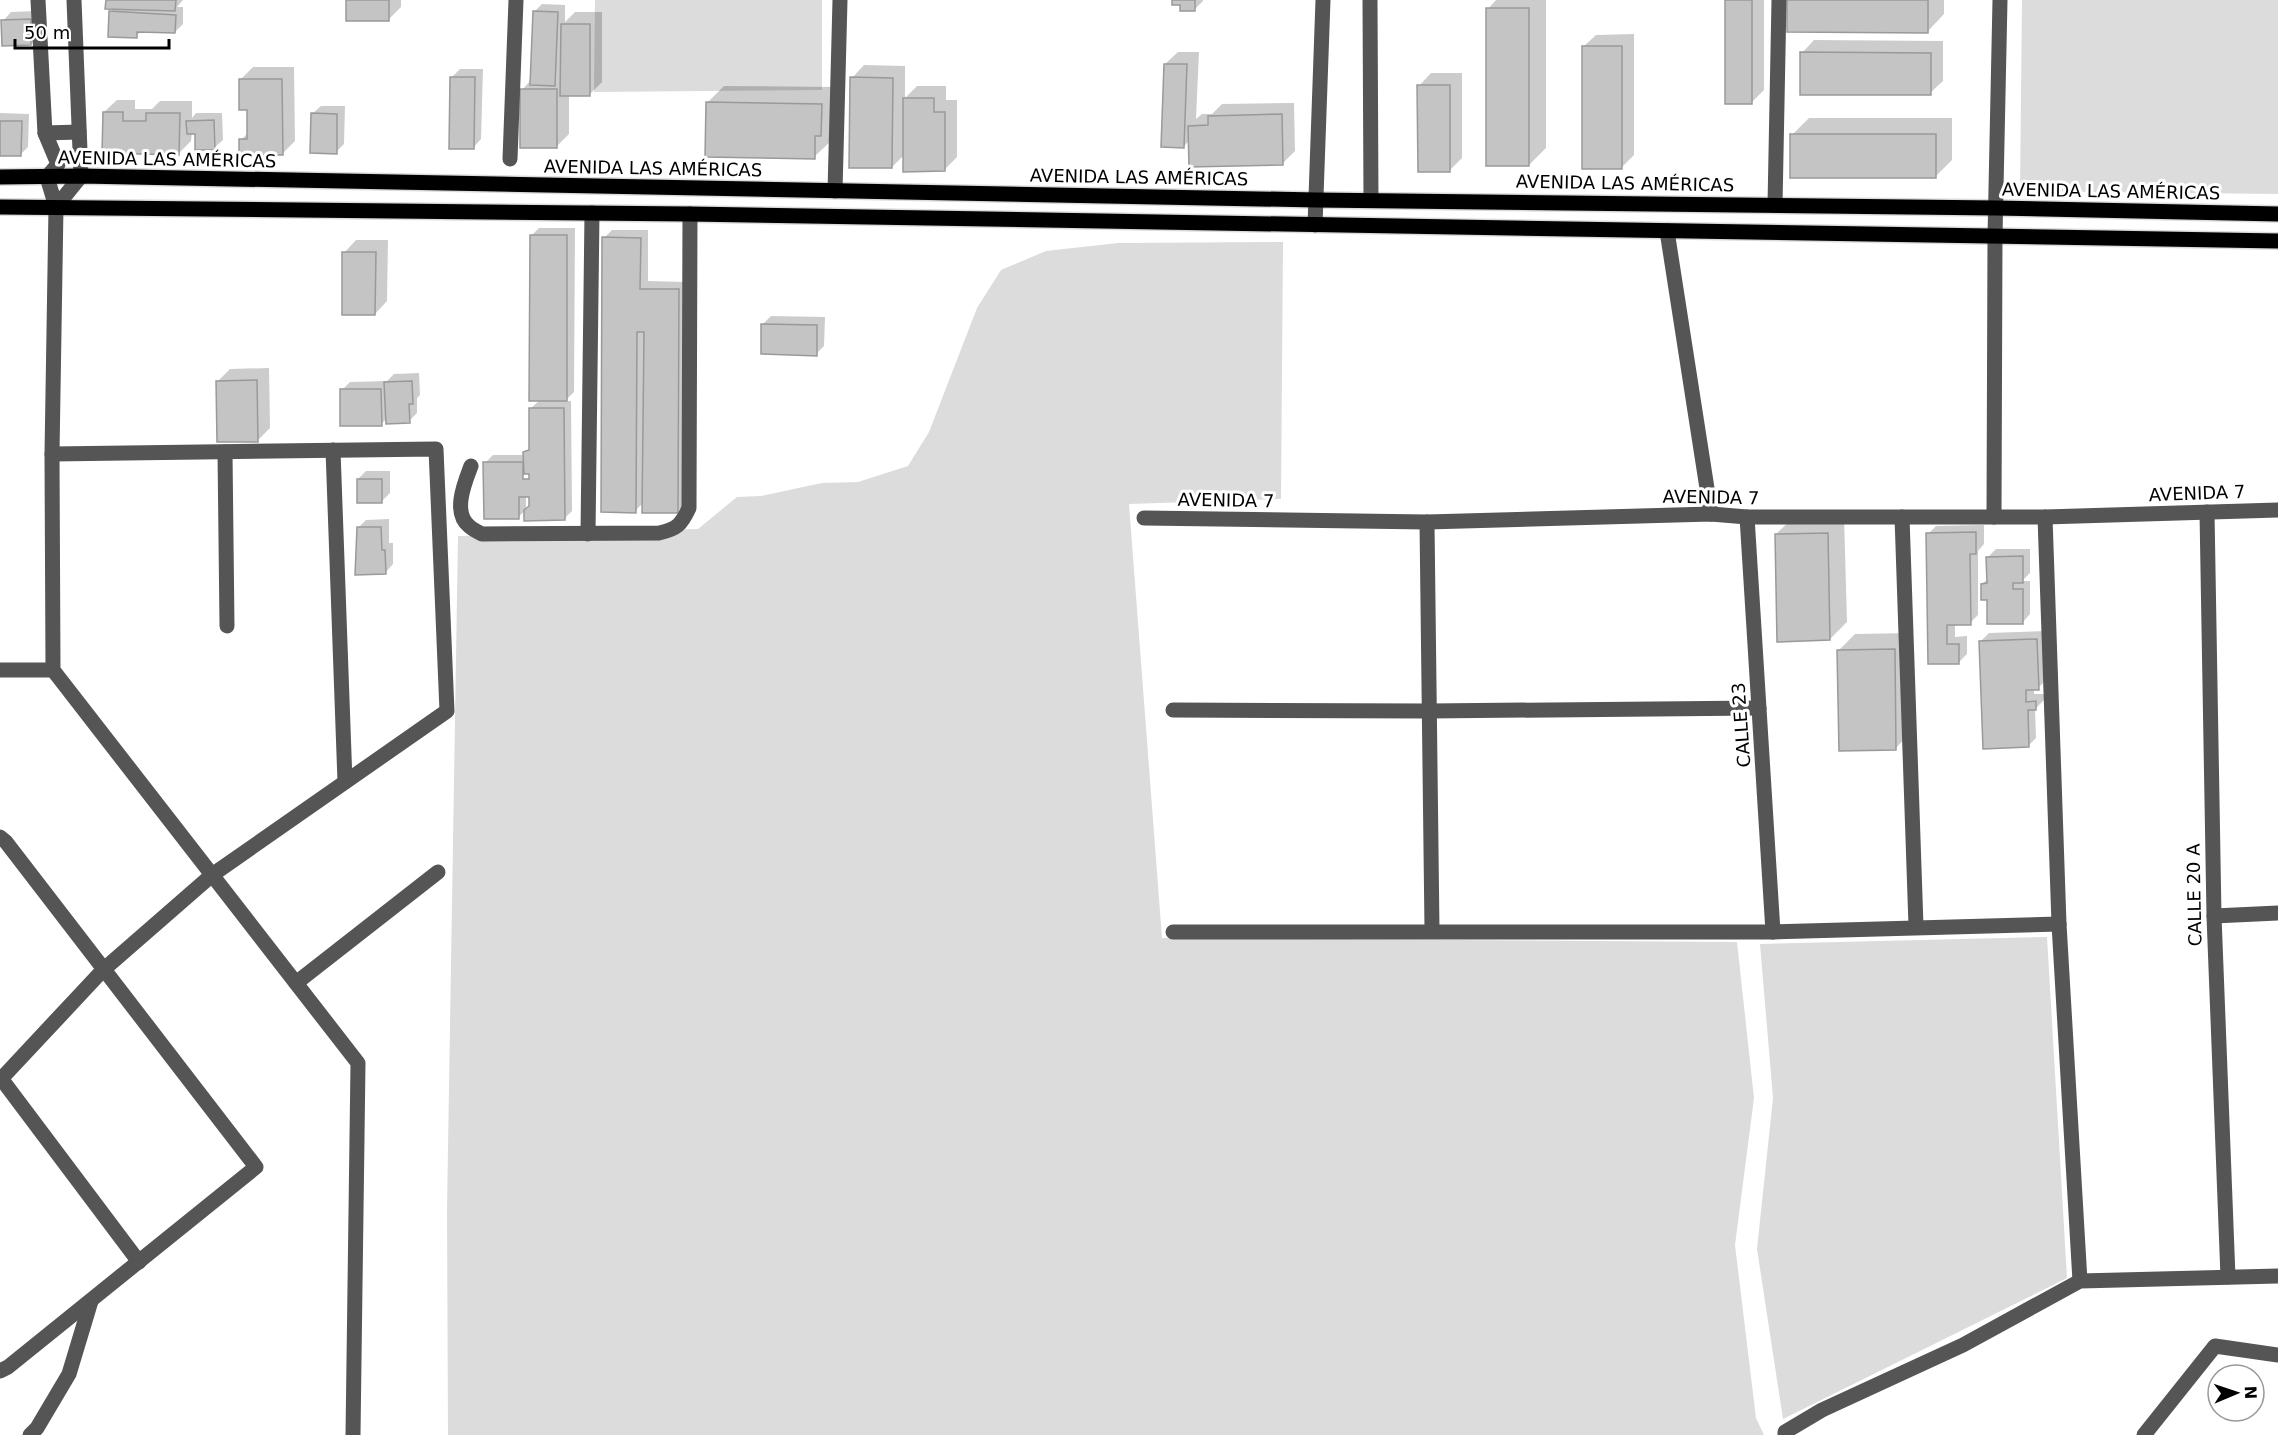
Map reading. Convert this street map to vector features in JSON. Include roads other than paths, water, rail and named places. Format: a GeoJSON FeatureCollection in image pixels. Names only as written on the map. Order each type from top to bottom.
{"type":"FeatureCollection","features":[{"type":"Feature","properties":{"kind":"main road","name":"AVENIDA LAS AMÉRICAS"},"geometry":{"type":"LineString","coordinates":[[0,177],[81,176],[1316,200],[1996,208],[2278,214]]}},
{"type":"Feature","properties":{"kind":"main road"},"geometry":{"type":"LineString","coordinates":[[0,207],[690,214],[2278,241]]}},
{"type":"Feature","properties":{"kind":"street"},"geometry":{"type":"LineString","coordinates":[[38,0],[45,134],[58,164],[47,177],[56,207],[52,454],[53,670],[358,1063],[352,1435]]}},
{"type":"Feature","properties":{"kind":"street"},"geometry":{"type":"LineString","coordinates":[[56,207],[81,176],[74,0]]}},
{"type":"Feature","properties":{"kind":"street"},"geometry":{"type":"LineString","coordinates":[[510,159],[516,0]]}},
{"type":"Feature","properties":{"kind":"street"},"geometry":{"type":"LineString","coordinates":[[835,191],[840,0]]}},
{"type":"Feature","properties":{"kind":"street"},"geometry":{"type":"LineString","coordinates":[[1315,225],[1323,0]]}},
{"type":"Feature","properties":{"kind":"street"},"geometry":{"type":"LineString","coordinates":[[1370,0],[1371,200]]}},
{"type":"Feature","properties":{"kind":"street"},"geometry":{"type":"LineString","coordinates":[[1775,205],[1779,0]]}},
{"type":"Feature","properties":{"kind":"street"},"geometry":{"type":"LineString","coordinates":[[1994,517],[1995,236],[2000,0]]}},
{"type":"Feature","properties":{"kind":"street"},"geometry":{"type":"LineString","coordinates":[[45,134],[79,132]]}},
{"type":"Feature","properties":{"kind":"street"},"geometry":{"type":"LineString","coordinates":[[588,534],[592,213]]}},
{"type":"Feature","properties":{"kind":"street"},"geometry":{"type":"LineString","coordinates":[[471,466],[462,491],[461,510],[467,525],[482,534],[658,533],[675,529],[684,519],[689,508],[690,214]]}},
{"type":"Feature","properties":{"kind":"street"},"geometry":{"type":"LineString","coordinates":[[1667,231],[1711,514]]}},
{"type":"Feature","properties":{"kind":"street"},"geometry":{"type":"LineString","coordinates":[[52,454],[436,449],[447,711],[212,875],[103,970],[1,1078],[139,1262]]}},
{"type":"Feature","properties":{"kind":"street"},"geometry":{"type":"LineString","coordinates":[[333,450],[345,782]]}},
{"type":"Feature","properties":{"kind":"street"},"geometry":{"type":"LineString","coordinates":[[225,452],[226,626]]}},
{"type":"Feature","properties":{"kind":"street","name":"AVENIDA 7"},"geometry":{"type":"LineString","coordinates":[[1144,518],[1427,522],[1711,514],[1747,517],[2045,517],[2278,510]]}},
{"type":"Feature","properties":{"kind":"street","name":"CALLE 20 A"},"geometry":{"type":"LineString","coordinates":[[2207,512],[2214,916],[2228,1277]]}},
{"type":"Feature","properties":{"kind":"street","name":"CALLE 23"},"geometry":{"type":"LineString","coordinates":[[1747,517],[1773,932]]}},
{"type":"Feature","properties":{"kind":"street"},"geometry":{"type":"LineString","coordinates":[[1902,517],[1916,926]]}},
{"type":"Feature","properties":{"kind":"street"},"geometry":{"type":"LineString","coordinates":[[2045,517],[2059,924],[2080,1281]]}},
{"type":"Feature","properties":{"kind":"street"},"geometry":{"type":"LineString","coordinates":[[1427,522],[1432,930]]}},
{"type":"Feature","properties":{"kind":"street"},"geometry":{"type":"LineString","coordinates":[[0,670],[53,670]]}},
{"type":"Feature","properties":{"kind":"street"},"geometry":{"type":"LineString","coordinates":[[1173,710],[1429,711],[1759,708]]}},
{"type":"Feature","properties":{"kind":"street"},"geometry":{"type":"LineString","coordinates":[[0,837],[256,1167],[8,1367],[0,1371]]}},
{"type":"Feature","properties":{"kind":"street"},"geometry":{"type":"LineString","coordinates":[[296,983],[438,872]]}},
{"type":"Feature","properties":{"kind":"street"},"geometry":{"type":"LineString","coordinates":[[2214,916],[2278,913]]}},
{"type":"Feature","properties":{"kind":"street"},"geometry":{"type":"LineString","coordinates":[[1173,932],[1432,930],[1773,932],[1916,926],[2059,924]]}},
{"type":"Feature","properties":{"kind":"street"},"geometry":{"type":"LineString","coordinates":[[1785,1435],[1785,1432],[1822,1410],[1963,1345],[2080,1281],[2278,1276]]}},
{"type":"Feature","properties":{"kind":"street"},"geometry":{"type":"LineString","coordinates":[[30,1435],[37,1428],[69,1374],[91,1300]]}},
{"type":"Feature","properties":{"kind":"street"},"geometry":{"type":"LineString","coordinates":[[2144,1435],[2215,1347],[2278,1355]]}}]}
